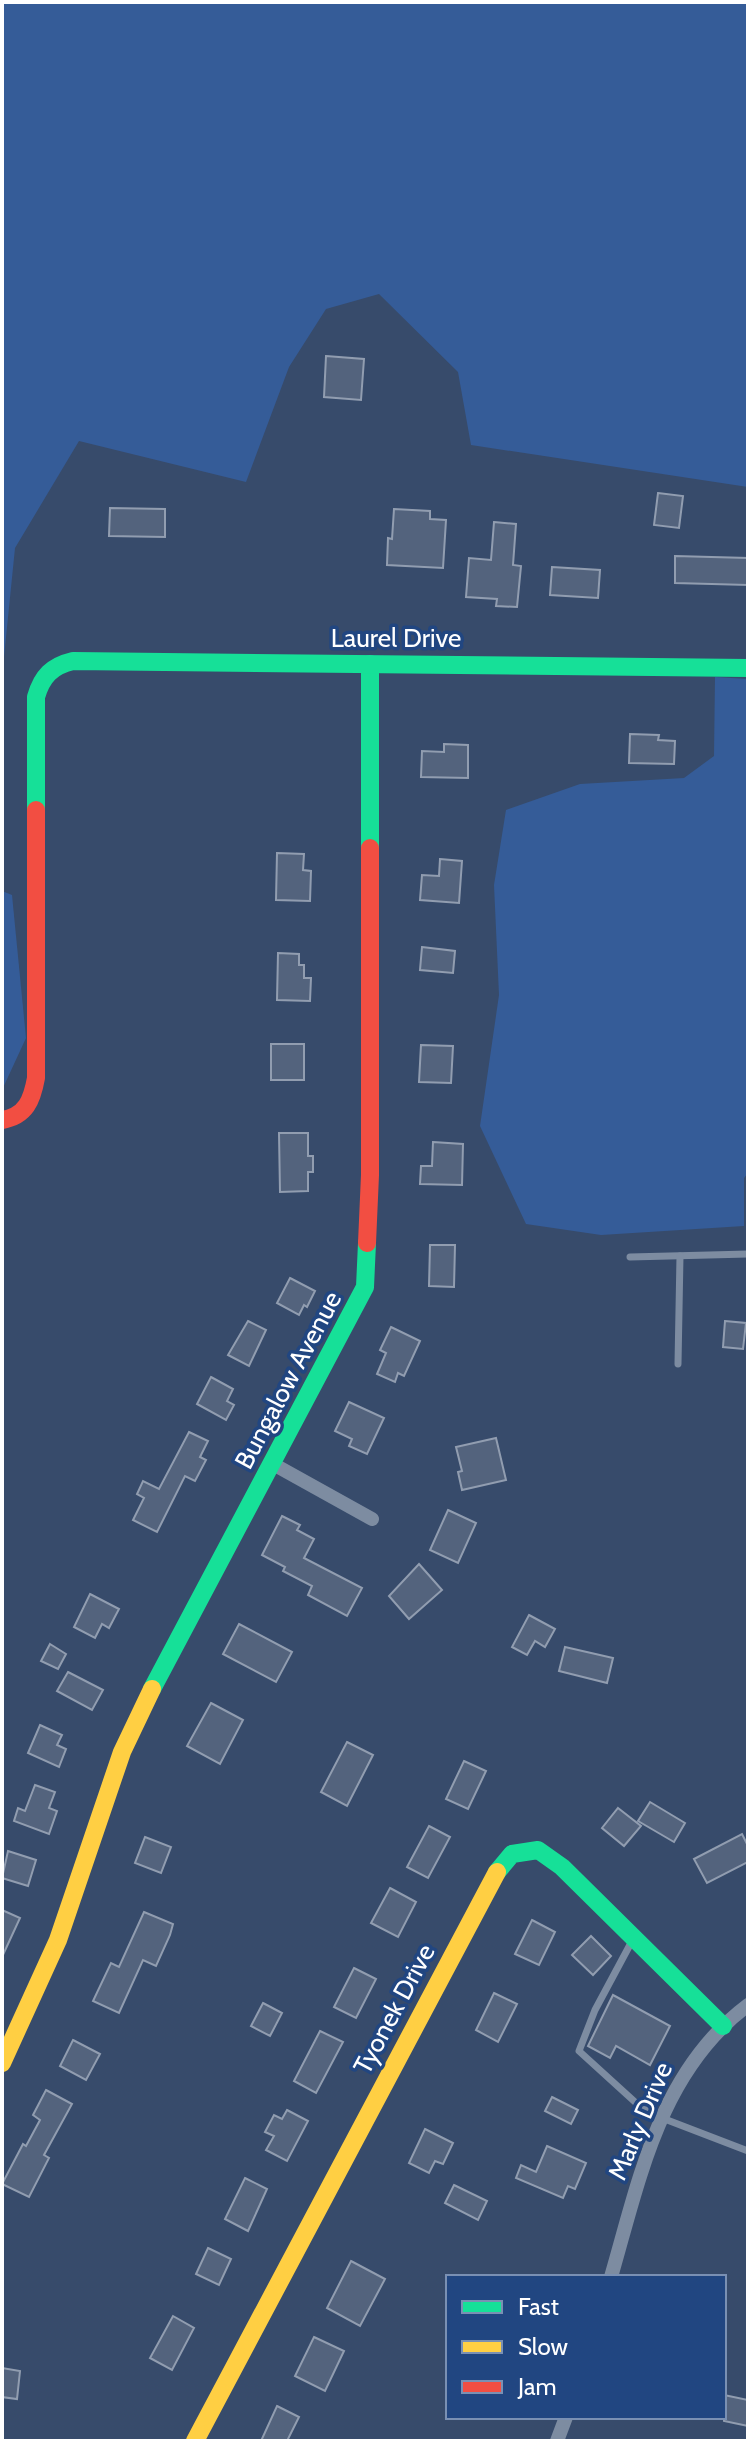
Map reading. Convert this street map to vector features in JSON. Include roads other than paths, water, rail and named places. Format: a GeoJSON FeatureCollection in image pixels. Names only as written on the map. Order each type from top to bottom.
{"type":"FeatureCollection","features":[{"type":"Feature","properties":{"kind":"street","name":"Laurel Drive"},"geometry":{"type":"LineString","coordinates":[[8,1120],[31,1103],[36,1078],[36,697],[39,683],[58,664],[73,661],[748,668]]}},
{"type":"Feature","properties":{"kind":"street","name":"Bungalow Avenue"},"geometry":{"type":"LineString","coordinates":[[2,2063],[37,1991],[64,1923],[111,1778],[131,1728],[365,1287],[370,1175],[370,664]]}},
{"type":"Feature","properties":{"kind":"street"},"geometry":{"type":"LineString","coordinates":[[273,1464],[372,1519]]}},
{"type":"Feature","properties":{"kind":"street","name":"Tyonek Drive"},"geometry":{"type":"LineString","coordinates":[[195,2441],[500,1866],[512,1854],[538,1850],[562,1867],[723,2026]]}},
{"type":"Feature","properties":{"kind":"street","name":"Marly Drive"},"geometry":{"type":"LineString","coordinates":[[612,2275],[641,2175],[662,2118],[688,2065],[723,2026],[748,2005]]}},
{"type":"Feature","properties":{"kind":"street"},"geometry":{"type":"LineString","coordinates":[[557,2441],[565,2419]]}},
{"type":"Feature","properties":{"kind":"lane"},"geometry":{"type":"LineString","coordinates":[[630,1257],[748,1254]]}},
{"type":"Feature","properties":{"kind":"lane"},"geometry":{"type":"LineString","coordinates":[[678,1364],[680,1256]]}},
{"type":"Feature","properties":{"kind":"lane"},"geometry":{"type":"LineString","coordinates":[[634,1938],[595,2010],[579,2051],[635,2102],[662,2118],[748,2151]]}}]}
